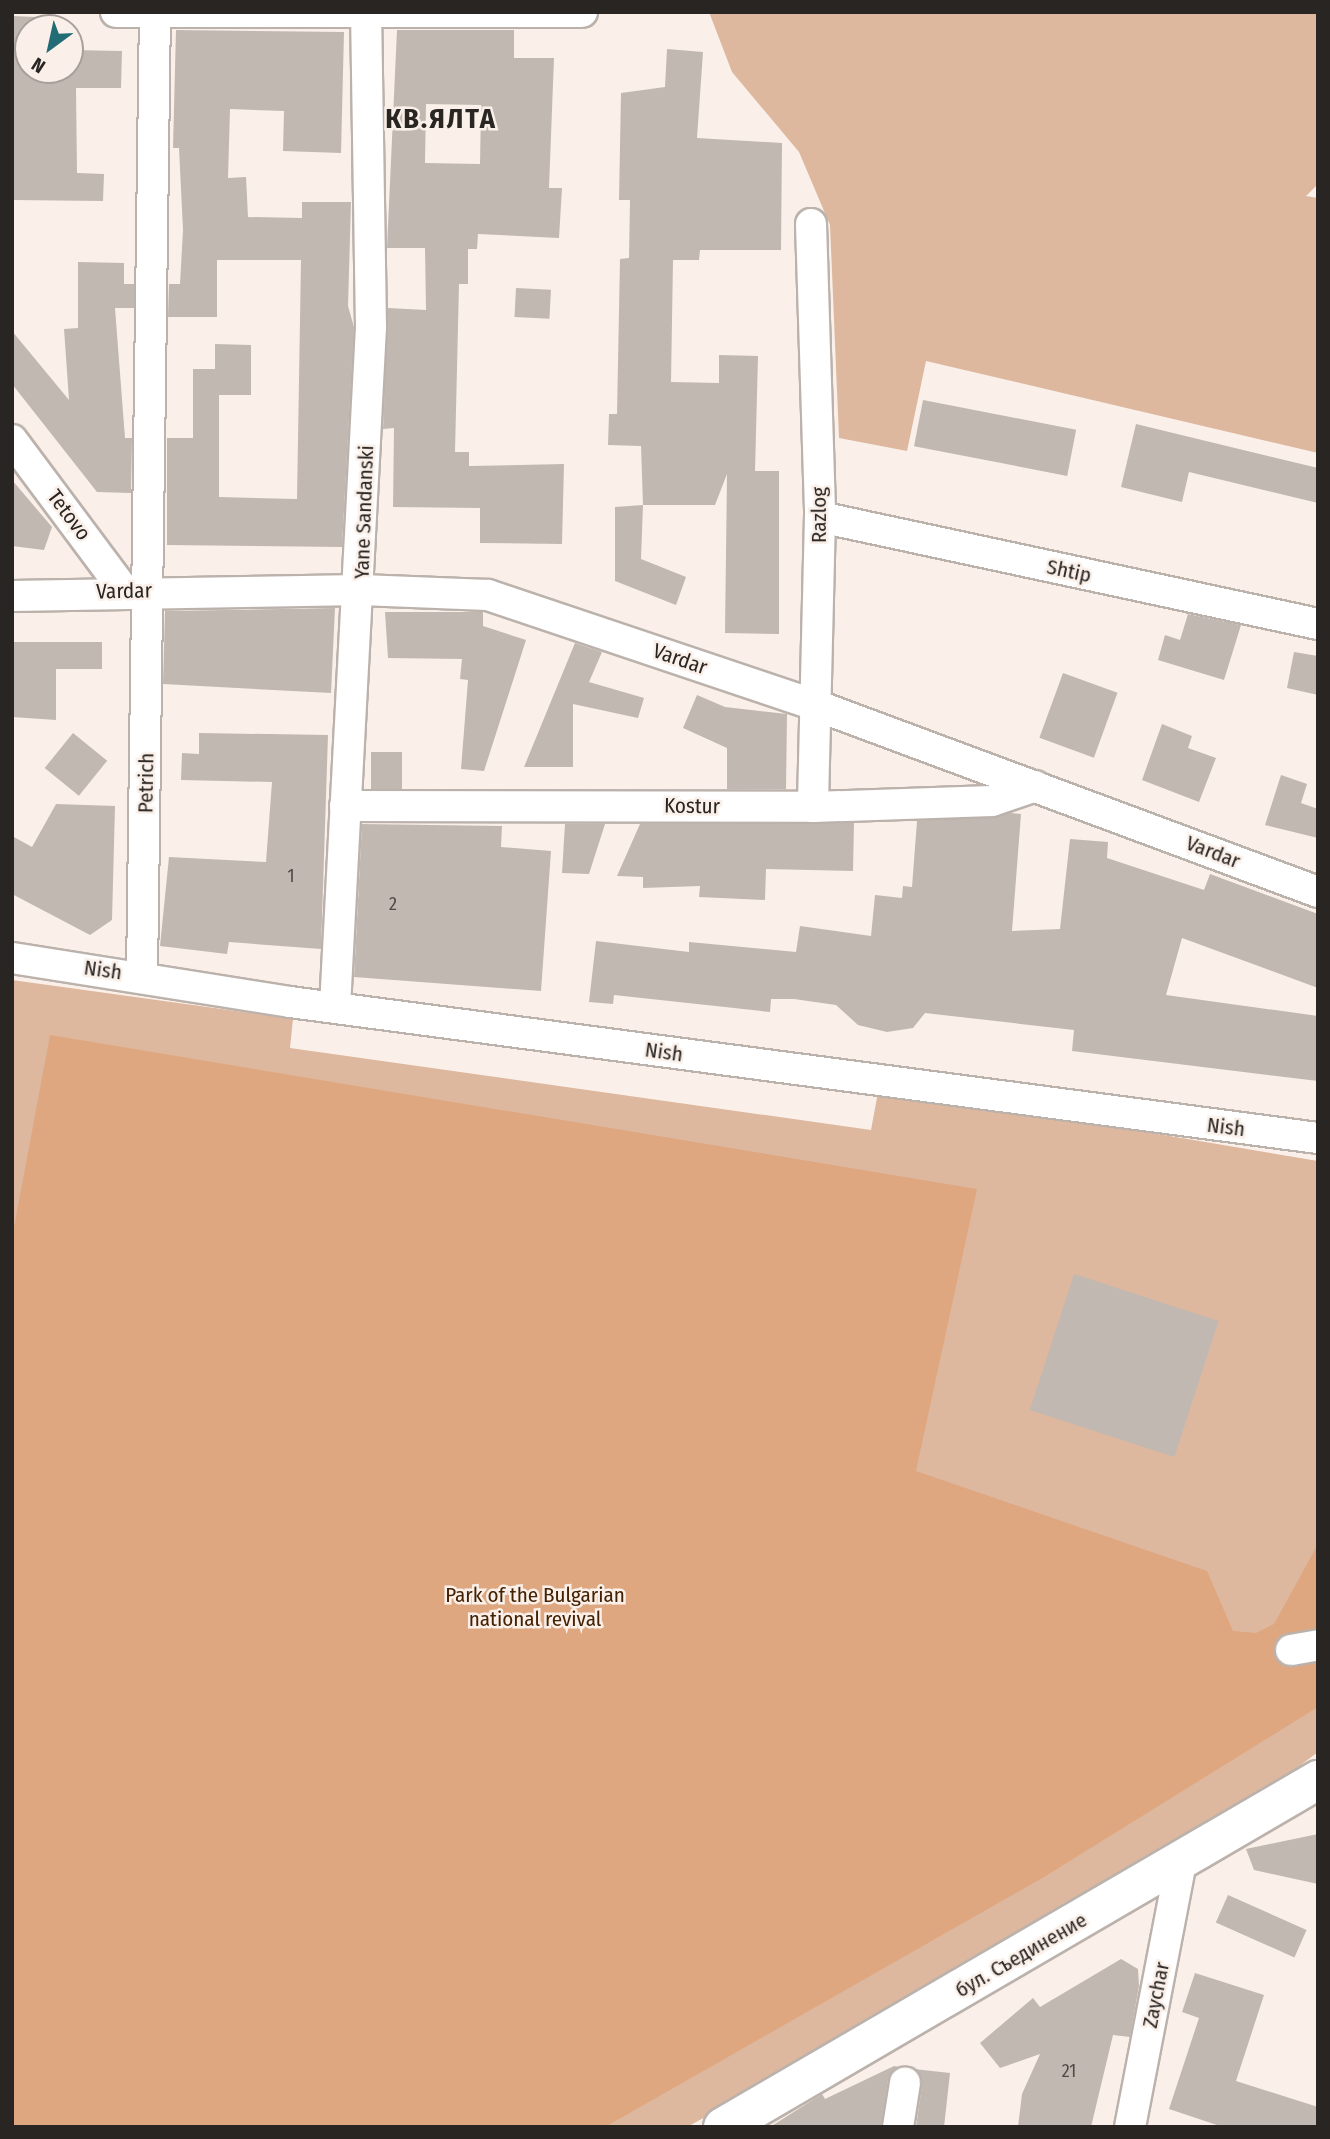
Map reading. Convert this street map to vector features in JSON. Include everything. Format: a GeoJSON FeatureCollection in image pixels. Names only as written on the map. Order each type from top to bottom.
{"type":"FeatureCollection","features":[{"type":"Feature","properties":{"kind":"main road","name":"бул. Съединение"},"geometry":{"type":"LineString","coordinates":[[723,2127],[1181,1863],[1318,1780]]}},
{"type":"Feature","properties":{"kind":"street"},"geometry":{"type":"LineString","coordinates":[[116,12],[366,16],[582,12]]}},
{"type":"Feature","properties":{"kind":"street","name":"Petrich"},"geometry":{"type":"LineString","coordinates":[[142,976],[137,591],[155,13]]}},
{"type":"Feature","properties":{"kind":"street","name":"Yane Sandanski"},"geometry":{"type":"LineString","coordinates":[[335,1007],[345,806],[361,590],[371,327],[366,16]]}},
{"type":"Feature","properties":{"kind":"street","name":"Razlog"},"geometry":{"type":"LineString","coordinates":[[811,224],[820,517],[813,807]]}},
{"type":"Feature","properties":{"kind":"street","name":"Tetovo"},"geometry":{"type":"LineString","coordinates":[[12,440],[137,591]]}},
{"type":"Feature","properties":{"kind":"street","name":"Shtip"},"geometry":{"type":"LineString","coordinates":[[820,517],[1318,624]]}},
{"type":"Feature","properties":{"kind":"street","name":"Vardar"},"geometry":{"type":"LineString","coordinates":[[12,596],[137,591],[361,590],[488,595],[815,705],[1318,892]]}},
{"type":"Feature","properties":{"kind":"street","name":"Kostur"},"geometry":{"type":"LineString","coordinates":[[345,806],[813,807],[992,801],[1036,786]]}},
{"type":"Feature","properties":{"kind":"street","name":"Nish"},"geometry":{"type":"LineString","coordinates":[[12,958],[335,1007],[1318,1138]]}},
{"type":"Feature","properties":{"kind":"street","name":"Zaychar"},"geometry":{"type":"LineString","coordinates":[[1130,2127],[1181,1863]]}},
{"type":"Feature","properties":{"kind":"street"},"geometry":{"type":"LineString","coordinates":[[898,2127],[905,2083]]}},
{"type":"Feature","properties":{"kind":"green space"},"geometry":{"type":"Polygon","coordinates":[[[709,12],[1318,12],[1318,184],[1306,196],[1318,198],[1318,453],[926,361],[907,451],[839,438],[830,225],[799,152],[732,72],[709,12]]]}},
{"type":"Feature","properties":{"kind":"green space","name":"Park of the Bulgarian national revival"},"geometry":{"type":"Polygon","coordinates":[[[12,980],[293,1019],[290,1048],[871,1130],[879,1087],[1318,1161],[1318,1752],[1176,1859],[687,2127],[12,2127],[12,980]]]}},
{"type":"Feature","properties":{"kind":"green space","name":"Park of the Bulgarian national revival"},"geometry":{"type":"Polygon","coordinates":[[[50,1035],[977,1189],[916,1471],[1207,1571],[1233,1631],[1256,1633],[1274,1624],[1318,1544],[1318,1707],[1044,1877],[605,2127],[12,2127],[12,1238],[50,1035]]]}},
{"type":"Feature","properties":{"kind":"building"},"geometry":{"type":"Polygon","coordinates":[[[12,16],[14,84],[84,84],[84,50],[122,51],[121,88],[76,88],[77,173],[104,174],[103,201],[12,200],[12,16]]]}},
{"type":"Feature","properties":{"kind":"building"},"geometry":{"type":"Polygon","coordinates":[[[176,30],[344,32],[341,153],[283,151],[284,111],[230,109],[228,178],[246,177],[248,217],[302,218],[302,202],[351,202],[348,306],[354,327],[342,547],[167,545],[167,438],[193,438],[193,369],[215,369],[215,344],[251,345],[251,395],[219,395],[219,497],[297,499],[301,260],[217,260],[217,317],[168,317],[169,284],[180,284],[183,230],[179,148],[173,148],[176,30]]]}},
{"type":"Feature","properties":{"kind":"building"},"geometry":{"type":"Polygon","coordinates":[[[397,30],[514,30],[514,58],[554,58],[549,188],[562,188],[559,238],[478,234],[477,249],[468,249],[468,284],[459,284],[455,452],[469,452],[469,466],[564,464],[562,544],[480,543],[480,508],[393,507],[394,428],[383,429],[388,308],[426,310],[425,248],[387,248],[397,30]],[[426,104],[425,163],[480,164],[481,105],[426,104]]]}},
{"type":"Feature","properties":{"kind":"building"},"geometry":{"type":"Polygon","coordinates":[[[667,49],[703,52],[697,138],[782,143],[781,250],[700,250],[699,260],[673,260],[671,382],[719,383],[719,355],[758,356],[755,471],[779,471],[779,634],[725,633],[727,474],[715,505],[643,505],[641,446],[608,445],[609,414],[617,414],[620,259],[629,258],[630,200],[619,200],[621,93],[665,87],[667,49]]]}},
{"type":"Feature","properties":{"kind":"building"},"geometry":{"type":"Polygon","coordinates":[[[78,262],[124,263],[124,284],[134,284],[134,308],[115,308],[125,438],[132,438],[131,493],[97,492],[12,384],[12,331],[69,400],[64,329],[78,328],[78,262]]]}},
{"type":"Feature","properties":{"kind":"building"},"geometry":{"type":"Polygon","coordinates":[[[516,288],[551,290],[549,319],[514,317],[516,288]]]}},
{"type":"Feature","properties":{"kind":"building"},"geometry":{"type":"Polygon","coordinates":[[[923,400],[1076,430],[1067,476],[914,446],[923,400]]]}},
{"type":"Feature","properties":{"kind":"building"},"geometry":{"type":"Polygon","coordinates":[[[1136,424],[1318,468],[1318,503],[1189,472],[1182,502],[1121,487],[1136,424]]]}},
{"type":"Feature","properties":{"kind":"building"},"geometry":{"type":"Polygon","coordinates":[[[12,480],[52,527],[44,550],[12,546],[12,480]]]}},
{"type":"Feature","properties":{"kind":"building"},"geometry":{"type":"Polygon","coordinates":[[[643,505],[641,559],[686,577],[676,605],[615,581],[615,507],[643,505]]]}},
{"type":"Feature","properties":{"kind":"building"},"geometry":{"type":"Polygon","coordinates":[[[335,608],[331,693],[163,684],[165,611],[335,608]]]}},
{"type":"Feature","properties":{"kind":"building"},"geometry":{"type":"Polygon","coordinates":[[[385,612],[483,612],[483,626],[526,640],[484,771],[461,769],[468,680],[460,679],[462,659],[388,658],[385,612]]]}},
{"type":"Feature","properties":{"kind":"building"},"geometry":{"type":"Polygon","coordinates":[[[1188,614],[1241,625],[1224,680],[1158,660],[1165,635],[1180,640],[1188,614]]]}},
{"type":"Feature","properties":{"kind":"building"},"geometry":{"type":"Polygon","coordinates":[[[12,642],[102,642],[102,669],[56,669],[56,720],[12,717],[12,642]]]}},
{"type":"Feature","properties":{"kind":"building"},"geometry":{"type":"Polygon","coordinates":[[[575,643],[602,652],[589,682],[644,698],[638,718],[573,704],[573,767],[524,767],[575,643]]]}},
{"type":"Feature","properties":{"kind":"building"},"geometry":{"type":"Polygon","coordinates":[[[1294,652],[1318,656],[1318,695],[1287,688],[1294,652]]]}},
{"type":"Feature","properties":{"kind":"building"},"geometry":{"type":"Polygon","coordinates":[[[1063,673],[1118,693],[1094,758],[1039,738],[1063,673]]]}},
{"type":"Feature","properties":{"kind":"building"},"geometry":{"type":"Polygon","coordinates":[[[697,695],[725,707],[787,714],[786,789],[727,789],[727,748],[683,728],[697,695]]]}},
{"type":"Feature","properties":{"kind":"building"},"geometry":{"type":"Polygon","coordinates":[[[1162,724],[1192,736],[1188,748],[1216,758],[1199,802],[1142,780],[1162,724]]]}},
{"type":"Feature","properties":{"kind":"building"},"geometry":{"type":"Polygon","coordinates":[[[73,733],[107,761],[79,796],[45,768],[73,733]]]}},
{"type":"Feature","properties":{"kind":"building"},"geometry":{"type":"Polygon","coordinates":[[[199,733],[328,735],[321,949],[229,942],[227,954],[160,946],[169,857],[266,862],[272,782],[181,780],[182,753],[199,754],[199,733]]]}},
{"type":"Feature","properties":{"kind":"building"},"geometry":{"type":"Polygon","coordinates":[[[371,752],[402,752],[402,789],[371,789],[371,752]]]}},
{"type":"Feature","properties":{"kind":"building"},"geometry":{"type":"Polygon","coordinates":[[[1281,775],[1307,784],[1301,803],[1318,809],[1318,838],[1265,825],[1281,775]]]}},
{"type":"Feature","properties":{"kind":"building"},"geometry":{"type":"Polygon","coordinates":[[[56,804],[115,806],[112,920],[90,935],[12,894],[12,836],[32,847],[56,804]]]}},
{"type":"Feature","properties":{"kind":"building"},"geometry":{"type":"Polygon","coordinates":[[[1021,814],[1012,931],[1060,929],[1070,839],[1108,842],[1107,858],[1204,890],[1210,874],[1318,914],[1318,988],[1182,938],[1166,995],[1318,1016],[1318,1081],[1072,1051],[1074,1030],[925,1013],[913,1028],[887,1032],[858,1025],[836,1005],[794,999],[771,999],[770,1012],[614,995],[613,1004],[589,1002],[596,941],[689,952],[689,942],[796,952],[800,926],[871,936],[875,895],[902,898],[903,886],[912,887],[917,821],[1021,814]]]}},
{"type":"Feature","properties":{"kind":"building"},"geometry":{"type":"Polygon","coordinates":[[[854,823],[853,871],[766,869],[765,900],[699,897],[700,886],[643,888],[643,877],[617,876],[640,824],[854,823]]]}},
{"type":"Feature","properties":{"kind":"building"},"geometry":{"type":"Polygon","coordinates":[[[362,824],[502,826],[501,847],[551,851],[541,991],[354,977],[362,824]]]}},
{"type":"Feature","properties":{"kind":"building"},"geometry":{"type":"Polygon","coordinates":[[[565,824],[605,824],[589,874],[562,873],[565,824]]]}},
{"type":"Feature","properties":{"kind":"building"},"geometry":{"type":"Polygon","coordinates":[[[1074,1274],[1219,1321],[1174,1457],[1030,1410],[1074,1274]]]}},
{"type":"Feature","properties":{"kind":"building"},"geometry":{"type":"Polygon","coordinates":[[[1318,1834],[1318,1884],[1254,1870],[1246,1849],[1318,1834]]]}},
{"type":"Feature","properties":{"kind":"building"},"geometry":{"type":"Polygon","coordinates":[[[1228,1895],[1307,1930],[1294,1957],[1216,1922],[1228,1895]]]}},
{"type":"Feature","properties":{"kind":"building"},"geometry":{"type":"Polygon","coordinates":[[[1121,1959],[1138,1969],[1139,1986],[1130,2037],[1113,2035],[1091,2127],[1018,2127],[1022,2094],[1040,2054],[1000,2068],[980,2043],[1033,1998],[1040,2007],[1121,1959]]]}},
{"type":"Feature","properties":{"kind":"building"},"geometry":{"type":"Polygon","coordinates":[[[1195,1973],[1264,1995],[1236,2081],[1318,2107],[1318,2127],[1223,2127],[1169,2109],[1199,2018],[1182,2012],[1195,1973]]]}},
{"type":"Feature","properties":{"kind":"building"},"geometry":{"type":"Polygon","coordinates":[[[894,2066],[899,2067],[888,2080],[881,2127],[770,2127],[822,2094],[825,2099],[894,2066]]]}},
{"type":"Feature","properties":{"kind":"building"},"geometry":{"type":"Polygon","coordinates":[[[914,2069],[950,2073],[944,2127],[916,2127],[922,2085],[914,2069]]]}},
{"type":"Feature","properties":{"kind":"district","name":"КВ.ЯЛТА"},"geometry":{"type":"Point","coordinates":[441,119]}}]}
